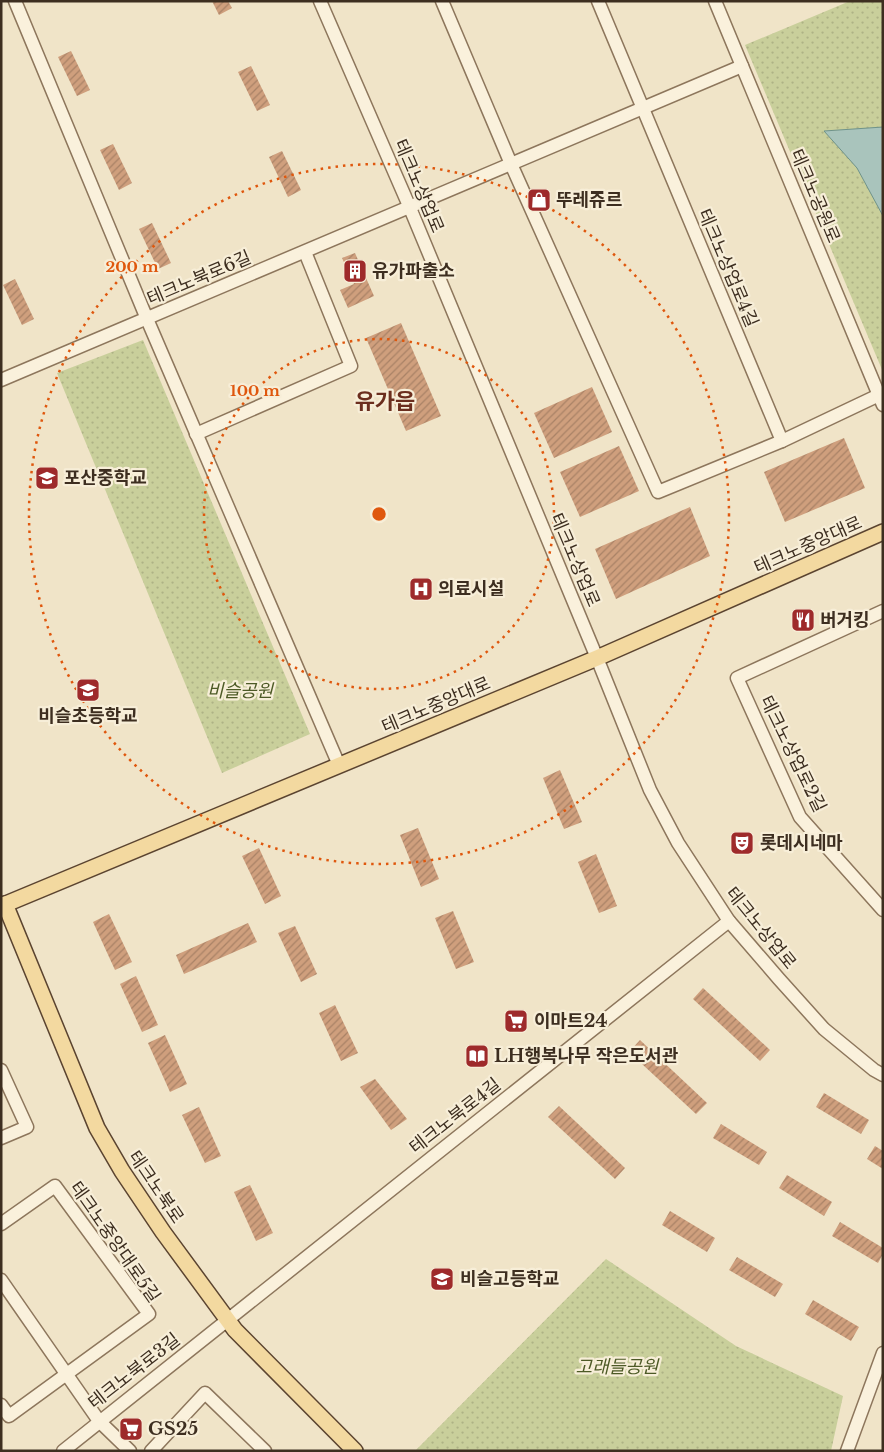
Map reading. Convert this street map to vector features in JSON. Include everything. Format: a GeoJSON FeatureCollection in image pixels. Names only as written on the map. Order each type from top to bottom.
{"type":"FeatureCollection","features":[{"type":"Feature","properties":{"kind":"main road","name":"테크노중앙대로"},"geometry":{"type":"LineString","coordinates":[[3,902],[339,766],[597,658],[883,532]]}},
{"type":"Feature","properties":{"kind":"main road","name":"테크노북로"},"geometry":{"type":"LineString","coordinates":[[3,902],[97,1128],[122,1171],[235,1330],[355,1451]]}},
{"type":"Feature","properties":{"kind":"street"},"geometry":{"type":"LineString","coordinates":[[15,1],[147,319],[339,766]]}},
{"type":"Feature","properties":{"kind":"street","name":"테크노상업로"},"geometry":{"type":"LineString","coordinates":[[320,1],[410,208],[650,790],[678,843],[729,921],[778,979],[824,1029],[874,1070],[883,1075]]}},
{"type":"Feature","properties":{"kind":"street"},"geometry":{"type":"LineString","coordinates":[[442,1],[511,164],[658,492],[881,400]]}},
{"type":"Feature","properties":{"kind":"street","name":"테크노상업로4길"},"geometry":{"type":"LineString","coordinates":[[598,1],[782,440]]}},
{"type":"Feature","properties":{"kind":"street","name":"테크노공원로"},"geometry":{"type":"LineString","coordinates":[[714,1],[881,400]]}},
{"type":"Feature","properties":{"kind":"street"},"geometry":{"type":"LineString","coordinates":[[410,208],[742,66]]}},
{"type":"Feature","properties":{"kind":"street","name":"테크노북로6길"},"geometry":{"type":"LineString","coordinates":[[1,380],[410,208]]}},
{"type":"Feature","properties":{"kind":"street"},"geometry":{"type":"LineString","coordinates":[[196,434],[351,366],[305,252]]}},
{"type":"Feature","properties":{"kind":"street","name":"테크노상업로2길"},"geometry":{"type":"LineString","coordinates":[[881,615],[737,678],[800,817],[883,910]]}},
{"type":"Feature","properties":{"kind":"street","name":"테크노북로4길"},"geometry":{"type":"LineString","coordinates":[[227,1320],[729,921]]}},
{"type":"Feature","properties":{"kind":"street"},"geometry":{"type":"LineString","coordinates":[[1,1070],[27,1126],[1,1138]]}},
{"type":"Feature","properties":{"kind":"street","name":"테크노중앙대로5길"},"geometry":{"type":"LineString","coordinates":[[1,1224],[55,1186],[149,1314],[9,1416],[1,1405]]}},
{"type":"Feature","properties":{"kind":"street"},"geometry":{"type":"LineString","coordinates":[[1,1280],[99,1422],[130,1451]]}},
{"type":"Feature","properties":{"kind":"street","name":"테크노북로3길"},"geometry":{"type":"LineString","coordinates":[[64,1451],[227,1320]]}},
{"type":"Feature","properties":{"kind":"street"},"geometry":{"type":"LineString","coordinates":[[847,1451],[883,1353]]}},
{"type":"Feature","properties":{"kind":"street"},"geometry":{"type":"LineString","coordinates":[[151,1451],[205,1393],[265,1451]]}},
{"type":"Feature","properties":{"kind":"green space"},"geometry":{"type":"Polygon","coordinates":[[[850,1],[883,1],[883,372],[745,45],[850,1]]]}},
{"type":"Feature","properties":{"kind":"green space","name":"비슬공원"},"geometry":{"type":"Polygon","coordinates":[[[143,340],[310,734],[222,773],[57,373],[143,340]]]}},
{"type":"Feature","properties":{"kind":"green space","name":"고래들공원"},"geometry":{"type":"Polygon","coordinates":[[[606,1259],[736,1346],[843,1396],[831,1451],[415,1451],[606,1259]]]}},
{"type":"Feature","properties":{"kind":"water"},"geometry":{"type":"Polygon","coordinates":[[[883,127],[883,216],[857,168],[824,131],[883,127]]]}},
{"type":"Feature","properties":{"kind":"building"},"geometry":{"type":"Polygon","coordinates":[[[212,1],[228,1],[232,8],[219,15],[212,1]]]}},
{"type":"Feature","properties":{"kind":"building"},"geometry":{"type":"Polygon","coordinates":[[[71,51],[90,90],[77,96],[58,57],[71,51]]]}},
{"type":"Feature","properties":{"kind":"building"},"geometry":{"type":"Polygon","coordinates":[[[251,66],[270,105],[257,111],[238,72],[251,66]]]}},
{"type":"Feature","properties":{"kind":"building"},"geometry":{"type":"Polygon","coordinates":[[[113,144],[132,183],[119,190],[100,150],[113,144]]]}},
{"type":"Feature","properties":{"kind":"building"},"geometry":{"type":"Polygon","coordinates":[[[282,151],[301,190],[288,197],[269,157],[282,151]]]}},
{"type":"Feature","properties":{"kind":"building"},"geometry":{"type":"Polygon","coordinates":[[[152,223],[171,263],[158,269],[139,229],[152,223]]]}},
{"type":"Feature","properties":{"kind":"building","name":"유가파출소"},"geometry":{"type":"Polygon","coordinates":[[[355,253],[374,296],[348,308],[340,290],[354,284],[342,258],[355,253]]]}},
{"type":"Feature","properties":{"kind":"building"},"geometry":{"type":"Polygon","coordinates":[[[15,279],[34,319],[22,325],[3,285],[15,279]]]}},
{"type":"Feature","properties":{"kind":"building"},"geometry":{"type":"Polygon","coordinates":[[[401,323],[441,416],[406,431],[366,338],[401,323]]]}},
{"type":"Feature","properties":{"kind":"building"},"geometry":{"type":"Polygon","coordinates":[[[592,387],[612,432],[554,458],[534,413],[592,387]]]}},
{"type":"Feature","properties":{"kind":"building"},"geometry":{"type":"Polygon","coordinates":[[[844,438],[865,488],[785,522],[764,472],[844,438]]]}},
{"type":"Feature","properties":{"kind":"building"},"geometry":{"type":"Polygon","coordinates":[[[619,446],[639,491],[580,517],[560,472],[619,446]]]}},
{"type":"Feature","properties":{"kind":"building"},"geometry":{"type":"Polygon","coordinates":[[[690,507],[710,556],[616,599],[595,549],[690,507]]]}},
{"type":"Feature","properties":{"kind":"building"},"geometry":{"type":"Polygon","coordinates":[[[560,770],[582,822],[564,829],[543,778],[560,770]]]}},
{"type":"Feature","properties":{"kind":"building"},"geometry":{"type":"Polygon","coordinates":[[[418,828],[439,879],[421,887],[400,835],[418,828]]]}},
{"type":"Feature","properties":{"kind":"building"},"geometry":{"type":"Polygon","coordinates":[[[259,848],[281,896],[265,904],[242,856],[259,848]]]}},
{"type":"Feature","properties":{"kind":"building"},"geometry":{"type":"Polygon","coordinates":[[[596,854],[617,906],[599,913],[578,862],[596,854]]]}},
{"type":"Feature","properties":{"kind":"building"},"geometry":{"type":"Polygon","coordinates":[[[453,911],[474,962],[456,969],[435,918],[453,911]]]}},
{"type":"Feature","properties":{"kind":"building"},"geometry":{"type":"Polygon","coordinates":[[[109,914],[132,962],[115,970],[93,922],[109,914]]]}},
{"type":"Feature","properties":{"kind":"building"},"geometry":{"type":"Polygon","coordinates":[[[248,923],[257,942],[184,974],[176,955],[248,923]]]}},
{"type":"Feature","properties":{"kind":"building"},"geometry":{"type":"Polygon","coordinates":[[[295,926],[317,974],[301,982],[278,933],[295,926]]]}},
{"type":"Feature","properties":{"kind":"building"},"geometry":{"type":"Polygon","coordinates":[[[136,976],[158,1025],[142,1032],[120,984],[136,976]]]}},
{"type":"Feature","properties":{"kind":"building"},"geometry":{"type":"Polygon","coordinates":[[[703,988],[770,1050],[760,1061],[693,999],[703,988]]]}},
{"type":"Feature","properties":{"kind":"building"},"geometry":{"type":"Polygon","coordinates":[[[335,1005],[358,1053],[341,1061],[319,1013],[335,1005]]]}},
{"type":"Feature","properties":{"kind":"building"},"geometry":{"type":"Polygon","coordinates":[[[165,1035],[187,1084],[170,1092],[148,1043],[165,1035]]]}},
{"type":"Feature","properties":{"kind":"building"},"geometry":{"type":"Polygon","coordinates":[[[640,1040],[707,1103],[696,1114],[629,1052],[640,1040]]]}},
{"type":"Feature","properties":{"kind":"building"},"geometry":{"type":"Polygon","coordinates":[[[375,1079],[407,1119],[391,1130],[360,1087],[375,1079]]]}},
{"type":"Feature","properties":{"kind":"building"},"geometry":{"type":"Polygon","coordinates":[[[824,1093],[869,1120],[861,1134],[816,1107],[824,1093]]]}},
{"type":"Feature","properties":{"kind":"building"},"geometry":{"type":"Polygon","coordinates":[[[559,1106],[625,1168],[615,1179],[548,1117],[559,1106]]]}},
{"type":"Feature","properties":{"kind":"building"},"geometry":{"type":"Polygon","coordinates":[[[199,1107],[221,1156],[205,1163],[182,1115],[199,1107]]]}},
{"type":"Feature","properties":{"kind":"building"},"geometry":{"type":"Polygon","coordinates":[[[721,1124],[767,1152],[759,1165],[713,1138],[721,1124]]]}},
{"type":"Feature","properties":{"kind":"building"},"geometry":{"type":"Polygon","coordinates":[[[875,1146],[883,1151],[883,1169],[867,1159],[875,1146]]]}},
{"type":"Feature","properties":{"kind":"building"},"geometry":{"type":"Polygon","coordinates":[[[787,1175],[832,1202],[824,1216],[779,1188],[787,1175]]]}},
{"type":"Feature","properties":{"kind":"building"},"geometry":{"type":"Polygon","coordinates":[[[250,1185],[273,1233],[256,1241],[234,1192],[250,1185]]]}},
{"type":"Feature","properties":{"kind":"building"},"geometry":{"type":"Polygon","coordinates":[[[670,1211],[715,1238],[707,1252],[662,1225],[670,1211]]]}},
{"type":"Feature","properties":{"kind":"building"},"geometry":{"type":"Polygon","coordinates":[[[840,1222],[883,1248],[883,1254],[878,1263],[832,1236],[840,1222]]]}},
{"type":"Feature","properties":{"kind":"building"},"geometry":{"type":"Polygon","coordinates":[[[737,1257],[783,1284],[775,1297],[729,1270],[737,1257]]]}},
{"type":"Feature","properties":{"kind":"building"},"geometry":{"type":"Polygon","coordinates":[[[813,1300],[859,1327],[851,1341],[805,1314],[813,1300]]]}},
{"type":"Feature","properties":{"kind":"place","name":"뚜레쥬르"},"geometry":{"type":"Point","coordinates":[539,200]}},
{"type":"Feature","properties":{"kind":"place","name":"유가파출소"},"geometry":{"type":"Point","coordinates":[355,271]}},
{"type":"Feature","properties":{"kind":"place","name":"포산중학교"},"geometry":{"type":"Point","coordinates":[47,478]}},
{"type":"Feature","properties":{"kind":"place","name":"의료시설"},"geometry":{"type":"Point","coordinates":[421,589]}},
{"type":"Feature","properties":{"kind":"place","name":"버거킹"},"geometry":{"type":"Point","coordinates":[803,620]}},
{"type":"Feature","properties":{"kind":"place","name":"비슬초등학교"},"geometry":{"type":"Point","coordinates":[88,690]}},
{"type":"Feature","properties":{"kind":"place","name":"롯데시네마"},"geometry":{"type":"Point","coordinates":[742,843]}},
{"type":"Feature","properties":{"kind":"place","name":"이마트24"},"geometry":{"type":"Point","coordinates":[516,1021]}},
{"type":"Feature","properties":{"kind":"place","name":"LH행복나무 작은도서관"},"geometry":{"type":"Point","coordinates":[477,1056]}},
{"type":"Feature","properties":{"kind":"place","name":"비슬고등학교"},"geometry":{"type":"Point","coordinates":[442,1279]}},
{"type":"Feature","properties":{"kind":"place","name":"GS25"},"geometry":{"type":"Point","coordinates":[131,1429]}},
{"type":"Feature","properties":{"kind":"district","name":"유가읍"},"geometry":{"type":"Point","coordinates":[385,401]}}]}
